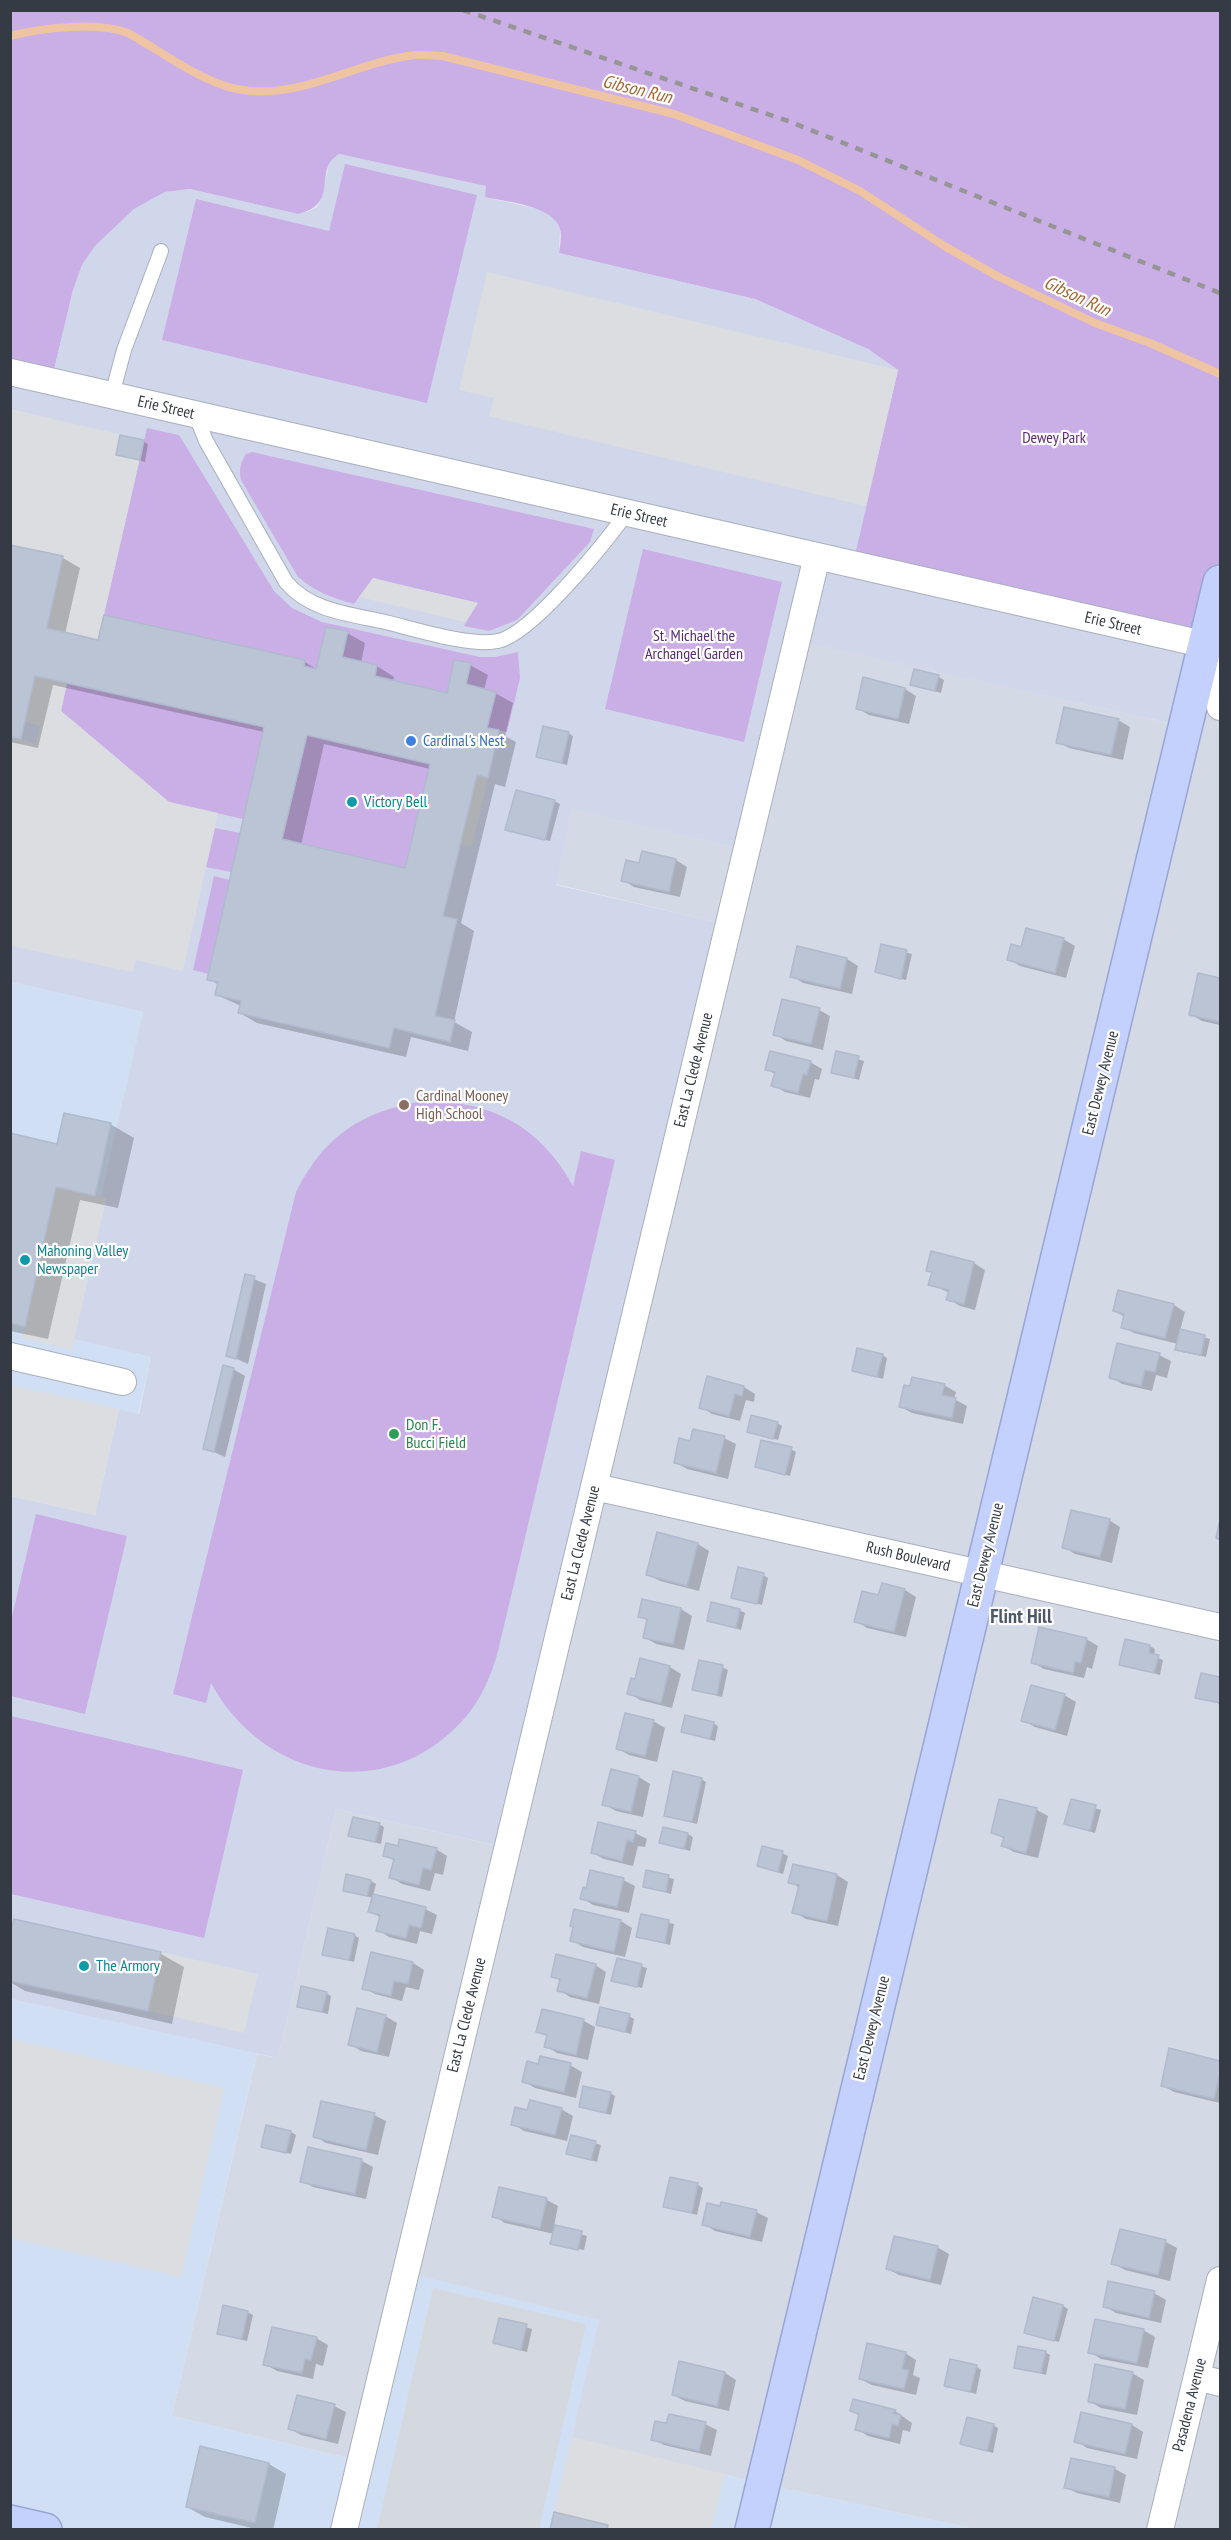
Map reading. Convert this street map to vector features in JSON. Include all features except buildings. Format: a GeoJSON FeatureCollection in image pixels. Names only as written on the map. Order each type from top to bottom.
{"type":"FeatureCollection","features":[{"type":"Feature","properties":{"kind":"street","name":"Erie Street"},"geometry":{"type":"LineString","coordinates":[[10,372],[1207,645]]}},
{"type":"Feature","properties":{"kind":"street","name":"East La Clede Avenue"},"geometry":{"type":"LineString","coordinates":[[344,2529],[817,556]]}},
{"type":"Feature","properties":{"kind":"street","name":"East Dewey Avenue"},"geometry":{"type":"LineString","coordinates":[[752,2529],[1221,582]]}},
{"type":"Feature","properties":{"kind":"street"},"geometry":{"type":"LineString","coordinates":[[1207,645],[1212,678],[1221,707]]}},
{"type":"Feature","properties":{"kind":"street"},"geometry":{"type":"LineString","coordinates":[[10,1356],[123,1382]]}},
{"type":"Feature","properties":{"kind":"street","name":"Rush Boulevard"},"geometry":{"type":"LineString","coordinates":[[595,1487],[1221,1628]]}},
{"type":"Feature","properties":{"kind":"street","name":"Pasadena Avenue"},"geometry":{"type":"LineString","coordinates":[[1160,2529],[1209,2380],[1221,2280]]}},
{"type":"Feature","properties":{"kind":"street"},"geometry":{"type":"LineString","coordinates":[[10,2522],[45,2529]]}},
{"type":"Feature","properties":{"kind":"lane"},"geometry":{"type":"LineString","coordinates":[[112,396],[124,350],[162,251]]}},
{"type":"Feature","properties":{"kind":"lane"},"geometry":{"type":"LineString","coordinates":[[196,416],[206,441],[286,582],[303,598],[338,611],[469,641],[499,641],[514,636],[528,625],[597,552],[626,513]]}},
{"type":"Feature","properties":{"kind":"shaded area","name":"Cardinal Mooney High School"},"geometry":{"type":"Polygon","coordinates":[[[339,154],[487,186],[485,197],[546,211],[554,218],[560,229],[559,253],[755,299],[868,349],[898,370],[1207,645],[1187,727],[797,640],[747,850],[573,809],[556,885],[729,925],[508,1848],[336,1809],[278,2058],[11,1999],[11,1496],[95,1515],[119,1409],[139,1414],[151,1357],[74,1339],[106,1199],[101,1197],[143,1012],[11,982],[11,373],[51,382],[73,290],[82,265],[95,246],[134,209],[165,192],[190,189],[298,214],[316,208],[320,202],[329,165],[333,157],[339,154]]]}},
{"type":"Feature","properties":{"kind":"shaded area"},"geometry":{"type":"Polygon","coordinates":[[[487,272],[898,370],[866,506],[489,416],[494,398],[459,390],[487,272]]]}},
{"type":"Feature","properties":{"kind":"shaded area"},"geometry":{"type":"Polygon","coordinates":[[[11,409],[144,440],[98,640],[47,628],[63,556],[11,545],[11,409]]]}},
{"type":"Feature","properties":{"kind":"shaded area"},"geometry":{"type":"Polygon","coordinates":[[[373,578],[478,603],[465,622],[359,597],[373,578]]]}},
{"type":"Feature","properties":{"kind":"shaded area"},"geometry":{"type":"Polygon","coordinates":[[[797,639],[1186,727],[1207,645],[1220,707],[1220,2529],[975,2529],[763,2484],[572,2437],[360,2461],[172,2416],[257,2054],[278,2058],[336,1809],[507,1848],[728,925],[556,884],[573,808],[747,850],[797,639]]]}},
{"type":"Feature","properties":{"kind":"shaded area"},"geometry":{"type":"Polygon","coordinates":[[[35,676],[67,683],[61,711],[169,802],[218,813],[183,971],[136,960],[132,972],[11,946],[11,737],[36,743],[40,726],[25,722],[35,676]]]}},
{"type":"Feature","properties":{"kind":"shaded area"},"geometry":{"type":"Polygon","coordinates":[[[477,775],[488,778],[472,846],[460,844],[477,775]]]}},
{"type":"Feature","properties":{"kind":"shaded area"},"geometry":{"type":"Polygon","coordinates":[[[11,982],[143,1012],[102,1197],[106,1198],[75,1339],[151,1357],[138,1414],[120,1410],[11,1496],[11,982]]]}},
{"type":"Feature","properties":{"kind":"shaded area"},"geometry":{"type":"Polygon","coordinates":[[[56,1187],[106,1198],[72,1350],[22,1338],[56,1187]]]}},
{"type":"Feature","properties":{"kind":"shaded area"},"geometry":{"type":"Polygon","coordinates":[[[11,1385],[119,1409],[95,1515],[11,1496],[11,1385]]]}},
{"type":"Feature","properties":{"kind":"shaded area"},"geometry":{"type":"Polygon","coordinates":[[[161,1952],[258,1974],[244,2033],[148,2011],[161,1952]]]}},
{"type":"Feature","properties":{"kind":"shaded area"},"geometry":{"type":"Polygon","coordinates":[[[11,1999],[257,2053],[172,2416],[360,2461],[405,2272],[599,2320],[572,2437],[763,2484],[975,2529],[45,2530],[11,2522],[11,1999]]]}},
{"type":"Feature","properties":{"kind":"shaded area"},"geometry":{"type":"Polygon","coordinates":[[[11,2039],[224,2088],[181,2277],[11,2238],[11,2039]]]}},
{"type":"Feature","properties":{"kind":"shaded area"},"geometry":{"type":"Polygon","coordinates":[[[433,2288],[586,2324],[539,2529],[377,2530],[433,2288]]]}},
{"type":"Feature","properties":{"kind":"shaded area"},"geometry":{"type":"Polygon","coordinates":[[[572,2437],[725,2474],[711,2529],[607,2529],[608,2525],[554,2512],[572,2437]]]}},
{"type":"Feature","properties":{"kind":"green space","name":"Dewey Park"},"geometry":{"type":"Polygon","coordinates":[[[11,11],[1220,11],[1220,707],[1206,645],[853,564],[898,370],[868,349],[755,299],[559,253],[561,232],[556,221],[528,206],[485,197],[486,186],[339,154],[331,161],[327,169],[323,195],[319,203],[298,214],[190,189],[165,192],[134,209],[95,246],[82,265],[73,290],[51,382],[11,372],[11,11]]]}},
{"type":"Feature","properties":{"kind":"green space"},"geometry":{"type":"Polygon","coordinates":[[[345,164],[477,195],[427,403],[162,340],[196,199],[329,231],[345,164]]]}},
{"type":"Feature","properties":{"kind":"green space"},"geometry":{"type":"Polygon","coordinates":[[[147,428],[179,435],[274,591],[292,608],[322,622],[480,657],[495,657],[518,652],[520,678],[507,732],[487,728],[495,692],[466,684],[454,660],[447,693],[375,676],[377,665],[342,657],[348,631],[316,669],[304,666],[305,660],[104,615],[147,428]]]}},
{"type":"Feature","properties":{"kind":"green space"},"geometry":{"type":"Polygon","coordinates":[[[252,452],[594,529],[590,542],[517,620],[489,631],[464,626],[478,603],[373,578],[354,604],[324,594],[298,577],[241,480],[242,460],[246,454],[252,452]]]}},
{"type":"Feature","properties":{"kind":"green space","name":"St. Michael the Archangel Garden"},"geometry":{"type":"Polygon","coordinates":[[[643,549],[782,582],[744,742],[605,709],[643,549]]]}},
{"type":"Feature","properties":{"kind":"green space"},"geometry":{"type":"Polygon","coordinates":[[[67,683],[264,727],[243,819],[169,802],[61,711],[67,683]]]}},
{"type":"Feature","properties":{"kind":"green space"},"geometry":{"type":"Polygon","coordinates":[[[307,735],[430,764],[405,868],[282,839],[307,735]]]}},
{"type":"Feature","properties":{"kind":"green space"},"geometry":{"type":"Polygon","coordinates":[[[215,828],[240,833],[231,872],[206,867],[215,828]]]}},
{"type":"Feature","properties":{"kind":"green space"},"geometry":{"type":"Polygon","coordinates":[[[214,876],[230,880],[209,974],[193,970],[214,876]]]}},
{"type":"Feature","properties":{"kind":"green space"},"geometry":{"type":"Polygon","coordinates":[[[424,1101],[471,1106],[512,1121],[545,1147],[573,1186],[581,1151],[615,1160],[497,1655],[484,1689],[464,1719],[433,1746],[399,1763],[364,1771],[328,1770],[294,1760],[262,1742],[234,1716],[211,1683],[206,1703],[173,1694],[296,1192],[319,1156],[347,1129],[382,1112],[424,1101]]]}},
{"type":"Feature","properties":{"kind":"green space"},"geometry":{"type":"Polygon","coordinates":[[[36,1514],[127,1536],[85,1714],[11,1696],[11,1621],[36,1514]]]}},
{"type":"Feature","properties":{"kind":"green space"},"geometry":{"type":"Polygon","coordinates":[[[11,1716],[243,1770],[204,1938],[11,1894],[11,1716]]]}},
{"type":"Feature","properties":{"kind":"waterway","name":"Gibson Run"},"geometry":{"type":"LineString","coordinates":[[10,36],[69,27],[115,29],[128,33],[207,79],[242,90],[287,89],[394,59],[419,55],[443,56],[674,114],[798,160],[860,191],[946,247],[997,276],[1095,323],[1150,343],[1220,374]]}},
{"type":"Feature","properties":{"kind":"railway"},"geometry":{"type":"LineString","coordinates":[[463,10],[788,121],[1220,293]]}},
{"type":"Feature","properties":{"kind":"place","name":"Cardinal's Nest"},"geometry":{"type":"Point","coordinates":[411,741]}},
{"type":"Feature","properties":{"kind":"place","name":"Victory Bell"},"geometry":{"type":"Point","coordinates":[352,802]}},
{"type":"Feature","properties":{"kind":"place","name":"Cardinal Mooney High School"},"geometry":{"type":"Point","coordinates":[404,1105]}},
{"type":"Feature","properties":{"kind":"place","name":"Mahoning Valley Newspaper"},"geometry":{"type":"Point","coordinates":[25,1260]}},
{"type":"Feature","properties":{"kind":"place","name":"Don F. Bucci Field"},"geometry":{"type":"Point","coordinates":[394,1434]}},
{"type":"Feature","properties":{"kind":"place","name":"The Armory"},"geometry":{"type":"Point","coordinates":[84,1966]}},
{"type":"Feature","properties":{"kind":"district","name":"Flint Hill"},"geometry":{"type":"Point","coordinates":[1021,1617]}}]}
